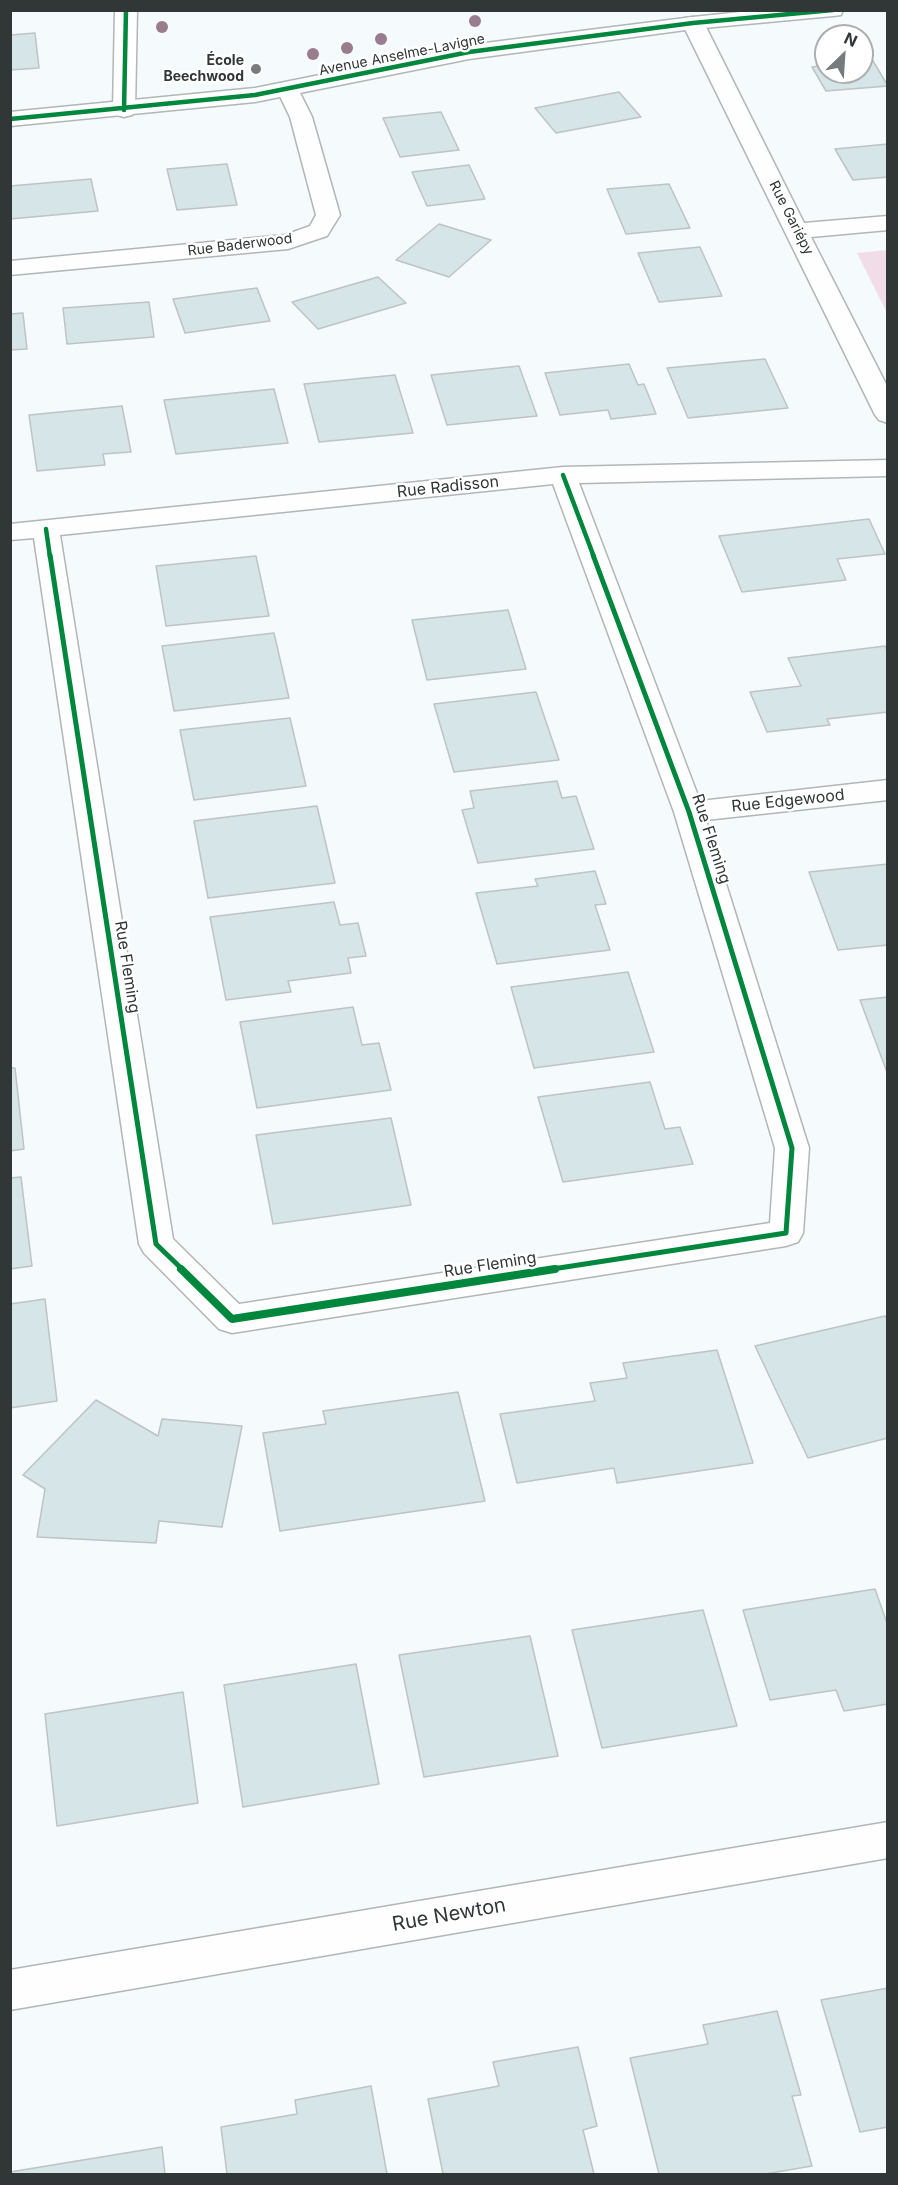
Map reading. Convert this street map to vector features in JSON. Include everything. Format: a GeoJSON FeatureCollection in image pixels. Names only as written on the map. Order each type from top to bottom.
{"type":"FeatureCollection","features":[{"type":"Feature","properties":{"kind":"street"},"geometry":{"type":"LineString","coordinates":[[124,110],[126,10]]}},
{"type":"Feature","properties":{"kind":"street","name":"Avenue Anselme-Lavigne"},"geometry":{"type":"LineString","coordinates":[[10,119],[124,110],[288,90],[469,52],[693,23],[833,10]]}},
{"type":"Feature","properties":{"kind":"street","name":"Rue Gariépy"},"geometry":{"type":"LineString","coordinates":[[693,23],[888,415]]}},
{"type":"Feature","properties":{"kind":"street","name":"Rue Baderwood"},"geometry":{"type":"LineString","coordinates":[[10,268],[288,242],[319,231],[328,215],[301,117],[288,90]]}},
{"type":"Feature","properties":{"kind":"street"},"geometry":{"type":"LineString","coordinates":[[797,231],[888,223]]}},
{"type":"Feature","properties":{"kind":"street","name":"Rue Radisson"},"geometry":{"type":"LineString","coordinates":[[10,532],[563,475],[888,468]]}},
{"type":"Feature","properties":{"kind":"street","name":"Rue Fleming"},"geometry":{"type":"LineString","coordinates":[[46,529],[156,1244],[232,1319],[786,1233],[792,1148],[689,812],[563,475]]}},
{"type":"Feature","properties":{"kind":"street","name":"Rue Edgewood"},"geometry":{"type":"LineString","coordinates":[[689,812],[888,790]]}},
{"type":"Feature","properties":{"kind":"street","name":"Rue Newton"},"geometry":{"type":"LineString","coordinates":[[10,1990],[888,1840]]}},
{"type":"Feature","properties":{"kind":"shaded area"},"geometry":{"type":"Polygon","coordinates":[[[888,250],[887,313],[857,253],[888,250]]]}},
{"type":"Feature","properties":{"kind":"building"},"geometry":{"type":"Polygon","coordinates":[[[35,33],[39,68],[10,70],[10,35],[35,33]]]}},
{"type":"Feature","properties":{"kind":"building"},"geometry":{"type":"Polygon","coordinates":[[[874,63],[888,86],[826,91],[822,84],[874,84],[874,63]]]}},
{"type":"Feature","properties":{"kind":"building"},"geometry":{"type":"Polygon","coordinates":[[[619,92],[641,117],[556,133],[535,108],[619,92]]]}},
{"type":"Feature","properties":{"kind":"building"},"geometry":{"type":"Polygon","coordinates":[[[441,112],[459,150],[400,157],[383,118],[441,112]]]}},
{"type":"Feature","properties":{"kind":"building"},"geometry":{"type":"Polygon","coordinates":[[[888,144],[888,177],[853,180],[835,149],[888,144]]]}},
{"type":"Feature","properties":{"kind":"building"},"geometry":{"type":"Polygon","coordinates":[[[227,164],[237,205],[177,210],[167,169],[227,164]]]}},
{"type":"Feature","properties":{"kind":"building"},"geometry":{"type":"Polygon","coordinates":[[[469,165],[485,199],[427,206],[412,172],[469,165]]]}},
{"type":"Feature","properties":{"kind":"building"},"geometry":{"type":"Polygon","coordinates":[[[91,179],[98,211],[10,219],[10,186],[91,179]]]}},
{"type":"Feature","properties":{"kind":"building"},"geometry":{"type":"Polygon","coordinates":[[[669,184],[690,228],[626,234],[607,189],[669,184]]]}},
{"type":"Feature","properties":{"kind":"building"},"geometry":{"type":"Polygon","coordinates":[[[439,224],[491,240],[449,277],[396,260],[439,224]]]}},
{"type":"Feature","properties":{"kind":"building"},"geometry":{"type":"Polygon","coordinates":[[[700,247],[722,296],[659,302],[638,253],[700,247]]]}},
{"type":"Feature","properties":{"kind":"building"},"geometry":{"type":"Polygon","coordinates":[[[378,277],[406,303],[318,329],[292,302],[378,277]]]}},
{"type":"Feature","properties":{"kind":"building"},"geometry":{"type":"Polygon","coordinates":[[[257,288],[270,321],[185,333],[173,299],[257,288]]]}},
{"type":"Feature","properties":{"kind":"building"},"geometry":{"type":"Polygon","coordinates":[[[149,302],[154,337],[67,344],[63,308],[149,302]]]}},
{"type":"Feature","properties":{"kind":"building"},"geometry":{"type":"Polygon","coordinates":[[[23,313],[27,349],[10,350],[10,314],[23,313]]]}},
{"type":"Feature","properties":{"kind":"building"},"geometry":{"type":"Polygon","coordinates":[[[765,359],[788,408],[688,418],[667,368],[765,359]]]}},
{"type":"Feature","properties":{"kind":"building"},"geometry":{"type":"Polygon","coordinates":[[[629,364],[638,385],[644,384],[656,414],[611,419],[608,410],[560,415],[545,373],[629,364]]]}},
{"type":"Feature","properties":{"kind":"building"},"geometry":{"type":"Polygon","coordinates":[[[519,366],[537,416],[447,425],[431,375],[519,366]]]}},
{"type":"Feature","properties":{"kind":"building"},"geometry":{"type":"Polygon","coordinates":[[[395,375],[413,433],[319,442],[304,384],[395,375]]]}},
{"type":"Feature","properties":{"kind":"building"},"geometry":{"type":"Polygon","coordinates":[[[274,389],[288,443],[176,454],[164,400],[274,389]]]}},
{"type":"Feature","properties":{"kind":"building"},"geometry":{"type":"Polygon","coordinates":[[[122,406],[131,452],[103,454],[105,465],[37,471],[29,415],[122,406]]]}},
{"type":"Feature","properties":{"kind":"building"},"geometry":{"type":"Polygon","coordinates":[[[869,519],[885,554],[837,559],[846,580],[742,592],[719,536],[869,519]]]}},
{"type":"Feature","properties":{"kind":"building"},"geometry":{"type":"Polygon","coordinates":[[[256,556],[269,616],[166,626],[156,566],[256,556]]]}},
{"type":"Feature","properties":{"kind":"building"},"geometry":{"type":"Polygon","coordinates":[[[508,610],[526,669],[427,680],[412,620],[508,610]]]}},
{"type":"Feature","properties":{"kind":"building"},"geometry":{"type":"Polygon","coordinates":[[[274,633],[289,698],[174,711],[162,646],[274,633]]]}},
{"type":"Feature","properties":{"kind":"building"},"geometry":{"type":"Polygon","coordinates":[[[885,646],[888,652],[888,712],[827,719],[830,725],[767,732],[750,692],[801,686],[788,658],[885,646]]]}},
{"type":"Feature","properties":{"kind":"building"},"geometry":{"type":"Polygon","coordinates":[[[536,692],[559,760],[454,772],[434,704],[536,692]]]}},
{"type":"Feature","properties":{"kind":"building"},"geometry":{"type":"Polygon","coordinates":[[[290,718],[306,786],[194,800],[180,730],[290,718]]]}},
{"type":"Feature","properties":{"kind":"building"},"geometry":{"type":"Polygon","coordinates":[[[557,781],[562,798],[576,796],[594,849],[478,863],[462,810],[474,808],[470,791],[557,781]]]}},
{"type":"Feature","properties":{"kind":"building"},"geometry":{"type":"Polygon","coordinates":[[[317,806],[335,883],[208,898],[194,821],[317,806]]]}},
{"type":"Feature","properties":{"kind":"building"},"geometry":{"type":"Polygon","coordinates":[[[888,864],[888,945],[838,950],[809,872],[888,864]]]}},
{"type":"Feature","properties":{"kind":"building"},"geometry":{"type":"Polygon","coordinates":[[[595,871],[606,904],[595,905],[610,950],[497,964],[476,893],[538,886],[535,879],[595,871]]]}},
{"type":"Feature","properties":{"kind":"building"},"geometry":{"type":"Polygon","coordinates":[[[334,902],[340,925],[358,923],[366,956],[348,958],[351,973],[288,981],[291,992],[226,1000],[210,917],[334,902]]]}},
{"type":"Feature","properties":{"kind":"building"},"geometry":{"type":"Polygon","coordinates":[[[628,972],[654,1052],[534,1068],[511,987],[628,972]]]}},
{"type":"Feature","properties":{"kind":"building"},"geometry":{"type":"Polygon","coordinates":[[[888,997],[888,1075],[860,1000],[888,997]]]}},
{"type":"Feature","properties":{"kind":"building"},"geometry":{"type":"Polygon","coordinates":[[[353,1007],[362,1045],[379,1043],[391,1090],[257,1108],[240,1022],[353,1007]]]}},
{"type":"Feature","properties":{"kind":"building"},"geometry":{"type":"Polygon","coordinates":[[[10,1068],[15,1068],[24,1149],[10,1151],[10,1068]]]}},
{"type":"Feature","properties":{"kind":"building"},"geometry":{"type":"Polygon","coordinates":[[[650,1082],[665,1129],[680,1127],[693,1164],[563,1182],[538,1097],[650,1082]]]}},
{"type":"Feature","properties":{"kind":"building"},"geometry":{"type":"Polygon","coordinates":[[[391,1118],[411,1205],[273,1224],[256,1135],[391,1118]]]}},
{"type":"Feature","properties":{"kind":"building"},"geometry":{"type":"Polygon","coordinates":[[[21,1177],[32,1266],[10,1269],[10,1178],[21,1177]]]}},
{"type":"Feature","properties":{"kind":"building"},"geometry":{"type":"Polygon","coordinates":[[[45,1299],[57,1401],[10,1408],[10,1304],[45,1299]]]}},
{"type":"Feature","properties":{"kind":"building"},"geometry":{"type":"Polygon","coordinates":[[[885,1316],[888,1321],[888,1438],[808,1458],[755,1346],[885,1316]]]}},
{"type":"Feature","properties":{"kind":"building"},"geometry":{"type":"Polygon","coordinates":[[[717,1350],[753,1463],[617,1483],[614,1468],[517,1483],[500,1414],[595,1401],[590,1383],[627,1378],[623,1363],[717,1350]]]}},
{"type":"Feature","properties":{"kind":"building"},"geometry":{"type":"Polygon","coordinates":[[[458,1392],[485,1501],[280,1531],[263,1433],[326,1424],[323,1411],[458,1392]]]}},
{"type":"Feature","properties":{"kind":"building"},"geometry":{"type":"Polygon","coordinates":[[[96,1400],[158,1436],[162,1419],[242,1426],[222,1527],[159,1521],[156,1543],[37,1537],[45,1489],[23,1475],[96,1400]]]}},
{"type":"Feature","properties":{"kind":"building"},"geometry":{"type":"Polygon","coordinates":[[[875,1589],[888,1626],[888,1704],[844,1711],[836,1690],[770,1700],[743,1610],[875,1589]]]}},
{"type":"Feature","properties":{"kind":"building"},"geometry":{"type":"Polygon","coordinates":[[[703,1610],[737,1726],[602,1748],[572,1630],[703,1610]]]}},
{"type":"Feature","properties":{"kind":"building"},"geometry":{"type":"Polygon","coordinates":[[[530,1636],[558,1756],[424,1777],[399,1655],[530,1636]]]}},
{"type":"Feature","properties":{"kind":"building"},"geometry":{"type":"Polygon","coordinates":[[[356,1664],[379,1784],[243,1807],[224,1685],[356,1664]]]}},
{"type":"Feature","properties":{"kind":"building"},"geometry":{"type":"Polygon","coordinates":[[[183,1692],[198,1803],[57,1826],[45,1714],[183,1692]]]}},
{"type":"Feature","properties":{"kind":"building"},"geometry":{"type":"Polygon","coordinates":[[[888,1988],[888,2127],[860,2132],[821,2000],[888,1988]]]}},
{"type":"Feature","properties":{"kind":"building"},"geometry":{"type":"Polygon","coordinates":[[[777,2011],[801,2095],[792,2096],[812,2166],[765,2174],[659,2174],[630,2058],[708,2044],[703,2025],[777,2011]]]}},
{"type":"Feature","properties":{"kind":"building"},"geometry":{"type":"Polygon","coordinates":[[[578,2047],[597,2126],[583,2130],[594,2174],[443,2174],[428,2099],[499,2086],[493,2062],[578,2047]]]}},
{"type":"Feature","properties":{"kind":"building"},"geometry":{"type":"Polygon","coordinates":[[[371,2086],[387,2174],[227,2174],[221,2127],[297,2114],[295,2100],[371,2086]]]}},
{"type":"Feature","properties":{"kind":"building"},"geometry":{"type":"Polygon","coordinates":[[[162,2147],[165,2174],[10,2174],[10,2172],[162,2147]]]}},
{"type":"Feature","properties":{"kind":"cycle path"},"geometry":{"type":"LineString","coordinates":[[124,110],[126,10]]}},
{"type":"Feature","properties":{"kind":"cycle path"},"geometry":{"type":"LineString","coordinates":[[10,119],[255,95],[469,52],[693,23],[833,10]]}},
{"type":"Feature","properties":{"kind":"cycle path"},"geometry":{"type":"LineString","coordinates":[[46,529],[156,1244],[232,1319],[786,1233],[792,1148],[689,812],[563,475]]}},
{"type":"Feature","properties":{"kind":"place","name":"École Beechwood"},"geometry":{"type":"Point","coordinates":[256,69]}}]}
